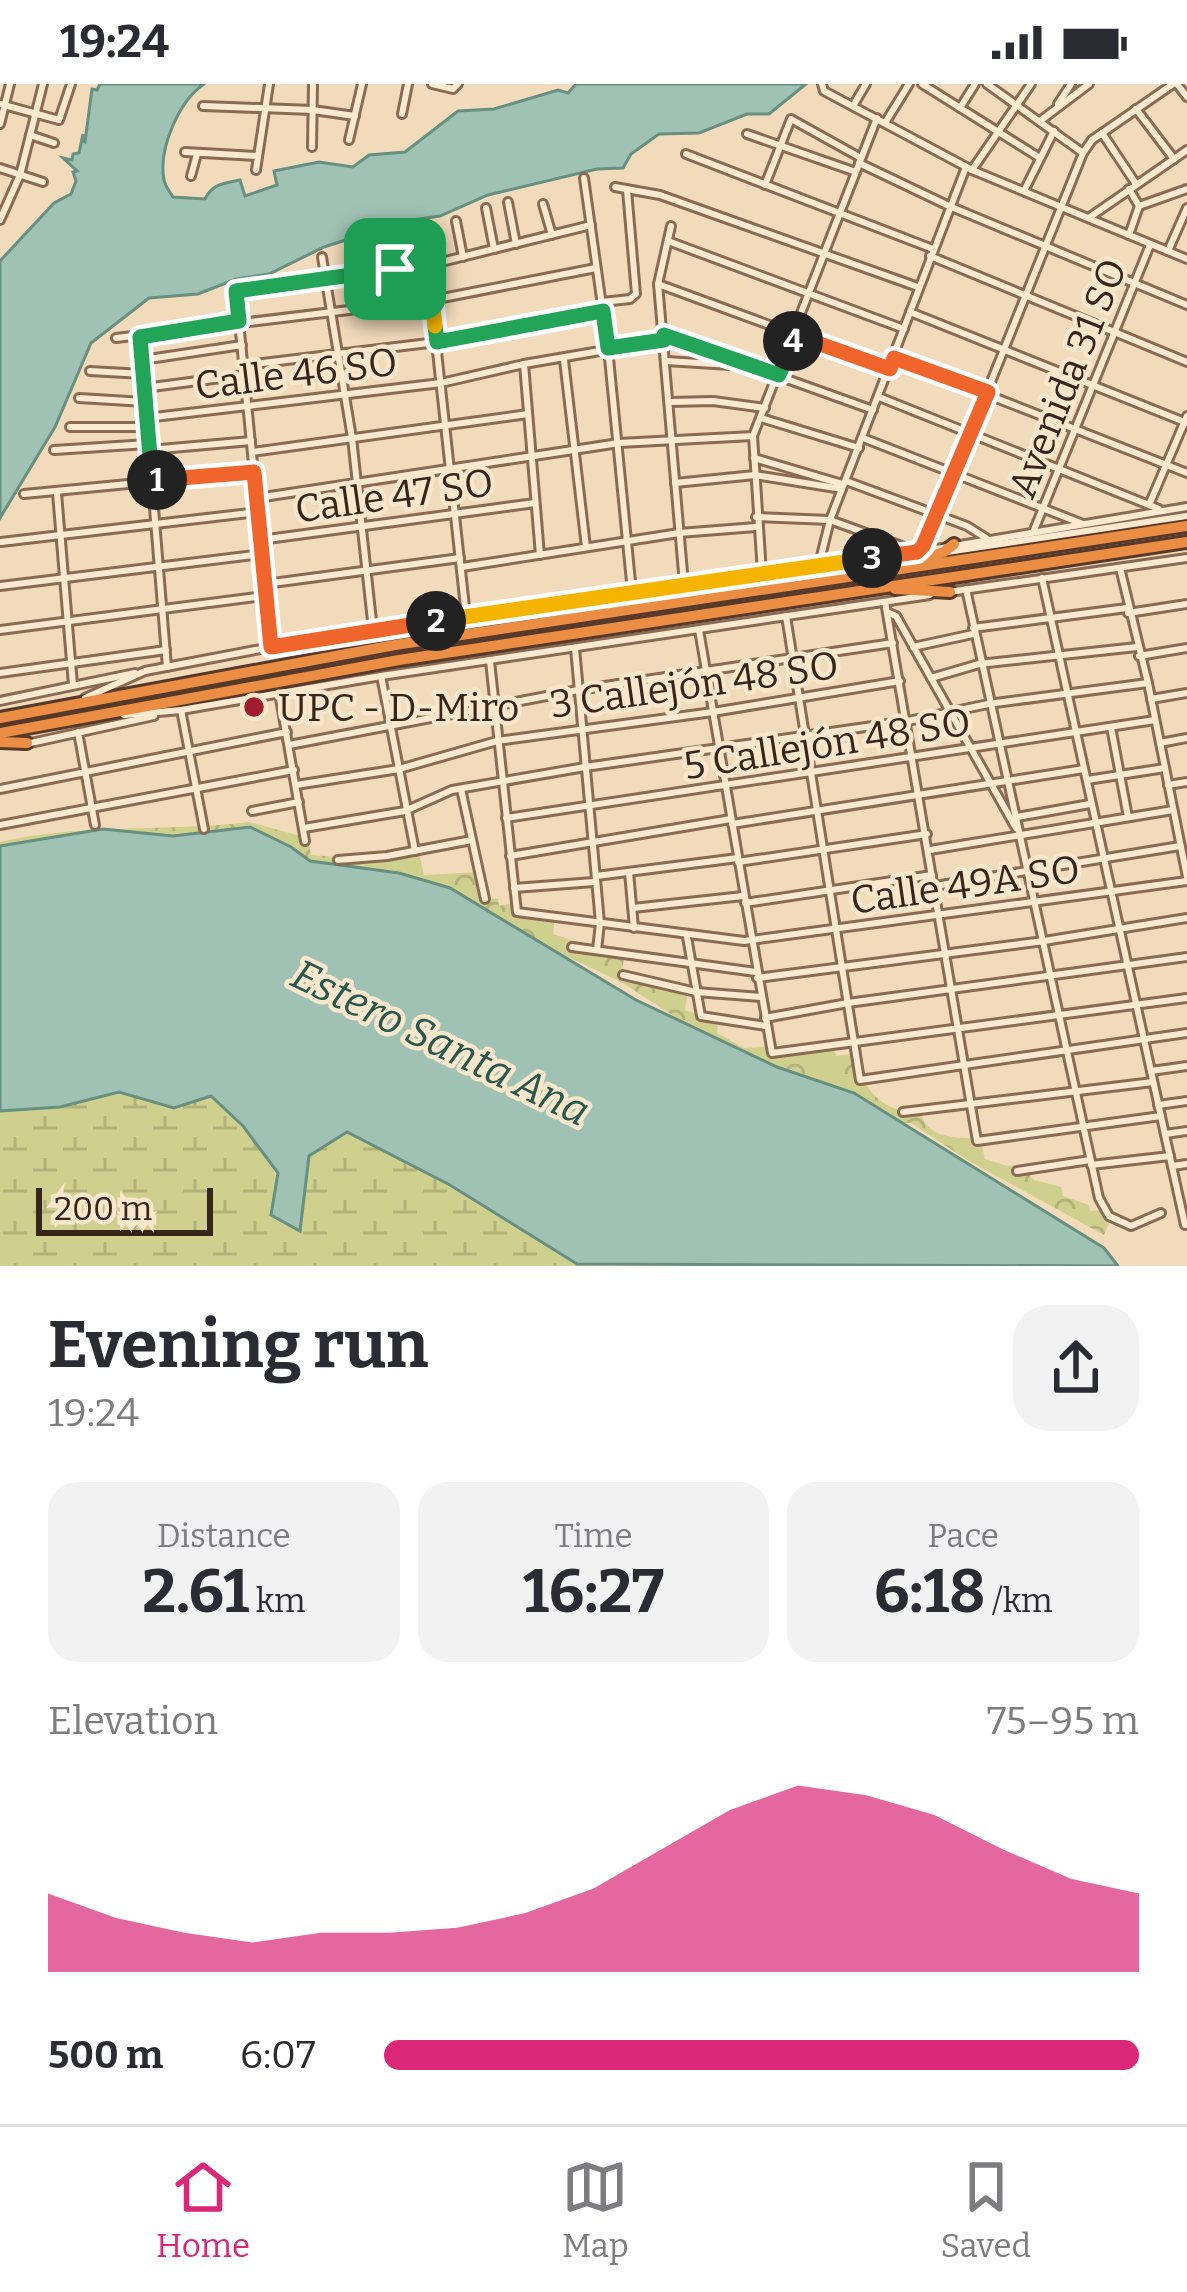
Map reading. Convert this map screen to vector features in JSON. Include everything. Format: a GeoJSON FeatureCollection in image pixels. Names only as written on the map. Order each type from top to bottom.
{"type":"FeatureCollection","features":[{"type":"Feature","properties":{"kind":"highway"},"geometry":{"type":"LineString","coordinates":[[0,718],[395,645],[1187,526]]}},
{"type":"Feature","properties":{"kind":"highway"},"geometry":{"type":"LineString","coordinates":[[0,742],[79,718],[398,661],[1187,542]]}},
{"type":"Feature","properties":{"kind":"highway"},"geometry":{"type":"LineString","coordinates":[[887,574],[903,563],[949,548]]}},
{"type":"Feature","properties":{"kind":"highway"},"geometry":{"type":"LineString","coordinates":[[862,589],[950,592]]}},
{"type":"Feature","properties":{"kind":"highway"},"geometry":{"type":"LineString","coordinates":[[395,645],[398,661]]}},
{"type":"Feature","properties":{"kind":"highway"},"geometry":{"type":"LineString","coordinates":[[0,742],[27,743]]}},
{"type":"Feature","properties":{"kind":"street"},"geometry":{"type":"LineString","coordinates":[[0,124],[10,84]]}},
{"type":"Feature","properties":{"kind":"street"},"geometry":{"type":"LineString","coordinates":[[0,220],[20,175],[44,84]]}},
{"type":"Feature","properties":{"kind":"street"},"geometry":{"type":"LineString","coordinates":[[3,104],[59,120],[71,84]]}},
{"type":"Feature","properties":{"kind":"street"},"geometry":{"type":"LineString","coordinates":[[256,170],[269,84]]}},
{"type":"Feature","properties":{"kind":"street"},"geometry":{"type":"LineString","coordinates":[[312,147],[313,84]]}},
{"type":"Feature","properties":{"kind":"street"},"geometry":{"type":"LineString","coordinates":[[349,140],[362,84]]}},
{"type":"Feature","properties":{"kind":"street"},"geometry":{"type":"LineString","coordinates":[[403,114],[408,84]]}},
{"type":"Feature","properties":{"kind":"street"},"geometry":{"type":"LineString","coordinates":[[432,84],[455,86]]}},
{"type":"Feature","properties":{"kind":"street"},"geometry":{"type":"LineString","coordinates":[[853,106],[866,84]]}},
{"type":"Feature","properties":{"kind":"street"},"geometry":{"type":"LineString","coordinates":[[762,573],[753,436],[860,160],[881,120],[910,84]]}},
{"type":"Feature","properties":{"kind":"street"},"geometry":{"type":"LineString","coordinates":[[922,84],[1040,158]]}},
{"type":"Feature","properties":{"kind":"street"},"geometry":{"type":"LineString","coordinates":[[960,109],[975,84]]}},
{"type":"Feature","properties":{"kind":"street"},"geometry":{"type":"LineString","coordinates":[[987,84],[1083,153]]}},
{"type":"Feature","properties":{"kind":"street"},"geometry":{"type":"LineString","coordinates":[[818,564],[830,520],[950,206],[969,169],[1031,84]]}},
{"type":"Feature","properties":{"kind":"street"},"geometry":{"type":"LineString","coordinates":[[1056,107],[1071,84]]}},
{"type":"Feature","properties":{"kind":"street"},"geometry":{"type":"LineString","coordinates":[[1040,121],[1089,84]]}},
{"type":"Feature","properties":{"kind":"street"},"geometry":{"type":"LineString","coordinates":[[917,552],[938,516],[1088,144],[1175,84],[1187,97]]}},
{"type":"Feature","properties":{"kind":"street"},"geometry":{"type":"LineString","coordinates":[[823,87],[969,169],[1187,259]]}},
{"type":"Feature","properties":{"kind":"street"},"geometry":{"type":"LineString","coordinates":[[203,106],[355,116]]}},
{"type":"Feature","properties":{"kind":"street"},"geometry":{"type":"LineString","coordinates":[[1136,109],[1174,159]]}},
{"type":"Feature","properties":{"kind":"street"},"geometry":{"type":"LineString","coordinates":[[766,185],[791,119],[950,206],[1187,305]]}},
{"type":"Feature","properties":{"kind":"street"},"geometry":{"type":"LineString","coordinates":[[1024,190],[1054,130]]}},
{"type":"Feature","properties":{"kind":"street"},"geometry":{"type":"LineString","coordinates":[[1102,133],[1139,206],[1129,236]]}},
{"type":"Feature","properties":{"kind":"street"},"geometry":{"type":"LineString","coordinates":[[747,134],[856,172]]}},
{"type":"Feature","properties":{"kind":"street"},"geometry":{"type":"LineString","coordinates":[[30,135],[53,142]]}},
{"type":"Feature","properties":{"kind":"street"},"geometry":{"type":"LineString","coordinates":[[1090,217],[1187,150]]}},
{"type":"Feature","properties":{"kind":"street"},"geometry":{"type":"LineString","coordinates":[[185,152],[258,156]]}},
{"type":"Feature","properties":{"kind":"street"},"geometry":{"type":"LineString","coordinates":[[190,176],[197,154]]}},
{"type":"Feature","properties":{"kind":"street"},"geometry":{"type":"LineString","coordinates":[[686,154],[839,213],[1187,362]]}},
{"type":"Feature","properties":{"kind":"street"},"geometry":{"type":"LineString","coordinates":[[0,169],[43,182]]}},
{"type":"Feature","properties":{"kind":"street"},"geometry":{"type":"LineString","coordinates":[[584,178],[608,348],[632,592]]}},
{"type":"Feature","properties":{"kind":"street"},"geometry":{"type":"LineString","coordinates":[[615,187],[660,195],[917,287]]}},
{"type":"Feature","properties":{"kind":"street"},"geometry":{"type":"LineString","coordinates":[[144,388],[338,352],[437,342],[630,299],[636,294],[627,189]]}},
{"type":"Feature","properties":{"kind":"street"},"geometry":{"type":"LineString","coordinates":[[1139,206],[1187,189]]}},
{"type":"Feature","properties":{"kind":"street"},"geometry":{"type":"LineString","coordinates":[[508,202],[516,244]]}},
{"type":"Feature","properties":{"kind":"street"},"geometry":{"type":"LineString","coordinates":[[543,204],[552,235]]}},
{"type":"Feature","properties":{"kind":"street"},"geometry":{"type":"LineString","coordinates":[[486,208],[494,249]]}},
{"type":"Feature","properties":{"kind":"street"},"geometry":{"type":"LineString","coordinates":[[1168,251],[1187,208]]}},
{"type":"Feature","properties":{"kind":"street"},"geometry":{"type":"LineString","coordinates":[[456,221],[463,257]]}},
{"type":"Feature","properties":{"kind":"street"},"geometry":{"type":"LineString","coordinates":[[423,224],[466,616]]}},
{"type":"Feature","properties":{"kind":"street"},"geometry":{"type":"LineString","coordinates":[[271,647],[236,291],[429,266],[591,225]]}},
{"type":"Feature","properties":{"kind":"street"},"geometry":{"type":"LineString","coordinates":[[671,226],[658,284],[684,584]]}},
{"type":"Feature","properties":{"kind":"street"},"geometry":{"type":"LineString","coordinates":[[374,239],[378,272]]}},
{"type":"Feature","properties":{"kind":"street"},"geometry":{"type":"LineString","coordinates":[[668,241],[904,329]]}},
{"type":"Feature","properties":{"kind":"street","name":"Avenida 31 SO"},"geometry":{"type":"LineString","coordinates":[[1034,531],[1150,244]]}},
{"type":"Feature","properties":{"kind":"street"},"geometry":{"type":"LineString","coordinates":[[394,255],[395,269]]}},
{"type":"Feature","properties":{"kind":"street"},"geometry":{"type":"LineString","coordinates":[[322,256],[352,438],[373,630]]}},
{"type":"Feature","properties":{"kind":"street"},"geometry":{"type":"LineString","coordinates":[[116,338],[432,300],[596,268]]}},
{"type":"Feature","properties":{"kind":"street"},"geometry":{"type":"LineString","coordinates":[[658,284],[890,369]]}},
{"type":"Feature","properties":{"kind":"street"},"geometry":{"type":"LineString","coordinates":[[910,312],[1186,420],[1149,505]]}},
{"type":"Feature","properties":{"kind":"street"},"geometry":{"type":"LineString","coordinates":[[140,337],[167,667]]}},
{"type":"Feature","properties":{"kind":"street"},"geometry":{"type":"LineString","coordinates":[[664,338],[873,410]]}},
{"type":"Feature","properties":{"kind":"street","name":"Calle 46 SO"},"geometry":{"type":"LineString","coordinates":[[70,427],[147,423],[441,383],[664,338]]}},
{"type":"Feature","properties":{"kind":"street"},"geometry":{"type":"LineString","coordinates":[[142,360],[242,345]]}},
{"type":"Feature","properties":{"kind":"street"},"geometry":{"type":"LineString","coordinates":[[564,358],[586,547]]}},
{"type":"Feature","properties":{"kind":"street"},"geometry":{"type":"LineString","coordinates":[[894,358],[1187,473]]}},
{"type":"Feature","properties":{"kind":"street"},"geometry":{"type":"LineString","coordinates":[[666,361],[752,366]]}},
{"type":"Feature","properties":{"kind":"street"},"geometry":{"type":"LineString","coordinates":[[524,364],[540,555]]}},
{"type":"Feature","properties":{"kind":"street"},"geometry":{"type":"LineString","coordinates":[[90,371],[143,374]]}},
{"type":"Feature","properties":{"kind":"street"},"geometry":{"type":"LineString","coordinates":[[879,397],[1161,510]]}},
{"type":"Feature","properties":{"kind":"street"},"geometry":{"type":"LineString","coordinates":[[79,398],[145,402]]}},
{"type":"Feature","properties":{"kind":"street"},"geometry":{"type":"LineString","coordinates":[[670,401],[765,408]]}},
{"type":"Feature","properties":{"kind":"street"},"geometry":{"type":"LineString","coordinates":[[252,452],[528,413]]}},
{"type":"Feature","properties":{"kind":"street"},"geometry":{"type":"LineString","coordinates":[[761,418],[859,448]]}},
{"type":"Feature","properties":{"kind":"street"},"geometry":{"type":"LineString","coordinates":[[256,498],[619,443],[753,436]]}},
{"type":"Feature","properties":{"kind":"street"},"geometry":{"type":"LineString","coordinates":[[862,438],[1083,524]]}},
{"type":"Feature","properties":{"kind":"street"},"geometry":{"type":"LineString","coordinates":[[54,449],[251,441]]}},
{"type":"Feature","properties":{"kind":"street"},"geometry":{"type":"LineString","coordinates":[[754,458],[968,526],[986,538]]}},
{"type":"Feature","properties":{"kind":"street"},"geometry":{"type":"LineString","coordinates":[[24,494],[254,472]]}},
{"type":"Feature","properties":{"kind":"street"},"geometry":{"type":"LineString","coordinates":[[675,483],[755,475],[844,485]]}},
{"type":"Feature","properties":{"kind":"street"},"geometry":{"type":"LineString","coordinates":[[57,493],[73,685]]}},
{"type":"Feature","properties":{"kind":"street","name":"Calle 47 SO"},"geometry":{"type":"LineString","coordinates":[[260,540],[535,503]]}},
{"type":"Feature","properties":{"kind":"street"},"geometry":{"type":"LineString","coordinates":[[949,548],[1161,510],[1187,512]]}},
{"type":"Feature","properties":{"kind":"street"},"geometry":{"type":"LineString","coordinates":[[1,542],[258,512]]}},
{"type":"Feature","properties":{"kind":"street"},"geometry":{"type":"LineString","coordinates":[[0,700],[373,630],[1187,512]]}},
{"type":"Feature","properties":{"kind":"street"},"geometry":{"type":"LineString","coordinates":[[265,584],[540,555],[756,522],[830,520],[917,552]]}},
{"type":"Feature","properties":{"kind":"street","name":"Calle 47 SO"},"geometry":{"type":"LineString","coordinates":[[0,586],[262,554]]}},
{"type":"Feature","properties":{"kind":"street"},"geometry":{"type":"LineString","coordinates":[[27,743],[181,710],[381,676],[1187,558]]}},
{"type":"Feature","properties":{"kind":"street"},"geometry":{"type":"LineString","coordinates":[[1120,568],[1187,875]]}},
{"type":"Feature","properties":{"kind":"street"},"geometry":{"type":"LineString","coordinates":[[1042,578],[1185,1225]]}},
{"type":"Feature","properties":{"kind":"street"},"geometry":{"type":"LineString","coordinates":[[966,590],[1103,1208],[1118,1222],[1131,1226],[1161,1213]]}},
{"type":"Feature","properties":{"kind":"street"},"geometry":{"type":"LineString","coordinates":[[0,630],[266,596]]}},
{"type":"Feature","properties":{"kind":"street"},"geometry":{"type":"LineString","coordinates":[[885,602],[977,1141],[1161,1116]]}},
{"type":"Feature","properties":{"kind":"street"},"geometry":{"type":"LineString","coordinates":[[913,647],[1051,618],[1187,604]]}},
{"type":"Feature","properties":{"kind":"street"},"geometry":{"type":"LineString","coordinates":[[887,612],[896,616],[1021,836]]}},
{"type":"Feature","properties":{"kind":"street"},"geometry":{"type":"LineString","coordinates":[[786,616],[860,1080],[1187,1033]]}},
{"type":"Feature","properties":{"kind":"street"},"geometry":{"type":"LineString","coordinates":[[699,629],[774,1054],[1187,998]]}},
{"type":"Feature","properties":{"kind":"street"},"geometry":{"type":"LineString","coordinates":[[289,745],[578,690],[893,644]]}},
{"type":"Feature","properties":{"kind":"street"},"geometry":{"type":"LineString","coordinates":[[574,648],[600,923],[597,950]]}},
{"type":"Feature","properties":{"kind":"street"},"geometry":{"type":"LineString","coordinates":[[931,678],[979,664],[1187,648]]}},
{"type":"Feature","properties":{"kind":"street"},"geometry":{"type":"LineString","coordinates":[[0,673],[166,650]]}},
{"type":"Feature","properties":{"kind":"street"},"geometry":{"type":"LineString","coordinates":[[490,661],[514,888],[927,834]]}},
{"type":"Feature","properties":{"kind":"street"},"geometry":{"type":"LineString","coordinates":[[76,702],[145,671]]}},
{"type":"Feature","properties":{"kind":"street"},"geometry":{"type":"LineString","coordinates":[[381,676],[415,851]]}},
{"type":"Feature","properties":{"kind":"street","name":"3 Callejón 48 SO"},"geometry":{"type":"LineString","coordinates":[[296,785],[399,770],[497,741],[899,681]]}},
{"type":"Feature","properties":{"kind":"street"},"geometry":{"type":"LineString","coordinates":[[304,827],[405,811],[461,789],[586,767],[1148,683]]}},
{"type":"Feature","properties":{"kind":"street"},"geometry":{"type":"LineString","coordinates":[[280,693],[305,841]]}},
{"type":"Feature","properties":{"kind":"street"},"geometry":{"type":"LineString","coordinates":[[1151,699],[1187,693]]}},
{"type":"Feature","properties":{"kind":"street"},"geometry":{"type":"LineString","coordinates":[[79,718],[181,710]]}},
{"type":"Feature","properties":{"kind":"street"},"geometry":{"type":"LineString","coordinates":[[181,710],[204,829]]}},
{"type":"Feature","properties":{"kind":"street","name":"5 Callejón 48 SO"},"geometry":{"type":"LineString","coordinates":[[506,818],[1155,720]]}},
{"type":"Feature","properties":{"kind":"street"},"geometry":{"type":"LineString","coordinates":[[1111,727],[1128,818]]}},
{"type":"Feature","properties":{"kind":"street"},"geometry":{"type":"LineString","coordinates":[[78,732],[94,825]]}},
{"type":"Feature","properties":{"kind":"street"},"geometry":{"type":"LineString","coordinates":[[0,789],[287,732]]}},
{"type":"Feature","properties":{"kind":"street"},"geometry":{"type":"LineString","coordinates":[[1160,743],[1187,738]]}},
{"type":"Feature","properties":{"kind":"street"},"geometry":{"type":"LineString","coordinates":[[1087,780],[1165,767]]}},
{"type":"Feature","properties":{"kind":"street"},"geometry":{"type":"LineString","coordinates":[[0,825],[293,770]]}},
{"type":"Feature","properties":{"kind":"street"},"geometry":{"type":"LineString","coordinates":[[510,856],[1084,770]]}},
{"type":"Feature","properties":{"kind":"street"},"geometry":{"type":"LineString","coordinates":[[1168,785],[1187,782]]}},
{"type":"Feature","properties":{"kind":"street"},"geometry":{"type":"LineString","coordinates":[[461,789],[485,898]]}},
{"type":"Feature","properties":{"kind":"street"},"geometry":{"type":"LineString","coordinates":[[252,811],[299,802]]}},
{"type":"Feature","properties":{"kind":"street"},"geometry":{"type":"LineString","coordinates":[[1017,817],[1092,804]]}},
{"type":"Feature","properties":{"kind":"street"},"geometry":{"type":"LineString","coordinates":[[930,850],[1173,810]]}},
{"type":"Feature","properties":{"kind":"street"},"geometry":{"type":"LineString","coordinates":[[1177,828],[1187,826]]}},
{"type":"Feature","properties":{"kind":"street"},"geometry":{"type":"LineString","coordinates":[[338,860],[472,840]]}},
{"type":"Feature","properties":{"kind":"street"},"geometry":{"type":"LineString","coordinates":[[935,886],[1180,846]]}},
{"type":"Feature","properties":{"kind":"street"},"geometry":{"type":"LineString","coordinates":[[629,872],[634,928]]}},
{"type":"Feature","properties":{"kind":"street"},"geometry":{"type":"LineString","coordinates":[[633,908],[745,899],[933,874]]}},
{"type":"Feature","properties":{"kind":"street","name":"Calle 49A SO"},"geometry":{"type":"LineString","coordinates":[[514,888],[517,912],[687,937],[752,941],[1111,891],[1187,875]]}},
{"type":"Feature","properties":{"kind":"street"},"geometry":{"type":"LineString","coordinates":[[572,946],[757,975],[1044,941],[1187,918]]}},
{"type":"Feature","properties":{"kind":"street"},"geometry":{"type":"LineString","coordinates":[[687,937],[702,1016],[766,1022],[848,1003],[1187,957]]}},
{"type":"Feature","properties":{"kind":"street"},"geometry":{"type":"LineString","coordinates":[[623,975],[696,992],[761,997]]}},
{"type":"Feature","properties":{"kind":"street"},"geometry":{"type":"LineString","coordinates":[[1151,1071],[1187,1066]]}},
{"type":"Feature","properties":{"kind":"street"},"geometry":{"type":"LineString","coordinates":[[903,1112],[1154,1082]]}},
{"type":"Feature","properties":{"kind":"street"},"geometry":{"type":"LineString","coordinates":[[1158,1105],[1187,1101]]}},
{"type":"Feature","properties":{"kind":"street"},"geometry":{"type":"LineString","coordinates":[[1165,1134],[1187,1131]]}},
{"type":"Feature","properties":{"kind":"street"},"geometry":{"type":"LineString","coordinates":[[1017,1171],[1091,1162],[1187,1164]]}},
{"type":"Feature","properties":{"kind":"green space"},"geometry":{"type":"Polygon","coordinates":[[[249,822],[308,838],[311,855],[362,859],[419,852],[424,875],[480,872],[486,898],[498,899],[499,906],[512,903],[516,913],[555,918],[553,934],[624,957],[622,973],[688,992],[685,1010],[718,1021],[717,1033],[744,1048],[765,1047],[771,1055],[834,1048],[836,1056],[851,1054],[859,1082],[864,1081],[881,1101],[903,1111],[921,1112],[933,1130],[970,1138],[973,1147],[982,1145],[985,1159],[1020,1165],[1034,1180],[1061,1187],[1063,1196],[1089,1205],[1090,1211],[1101,1210],[1110,1221],[1104,1235],[969,1161],[911,1123],[899,1123],[699,1032],[621,982],[557,952],[469,898],[434,885],[0,854],[0,842],[31,836],[249,822]]]}},
{"type":"Feature","properties":{"kind":"green space"},"geometry":{"type":"Polygon","coordinates":[[[119,1092],[174,1108],[210,1096],[265,1157],[300,1230],[309,1156],[347,1132],[449,1185],[576,1264],[592,1266],[0,1266],[0,1111],[60,1107],[119,1092]]]}},
{"type":"Feature","properties":{"kind":"water"},"geometry":{"type":"Polygon","coordinates":[[[100,84],[204,84],[179,114],[167,140],[163,168],[173,197],[205,199],[215,187],[234,181],[240,180],[245,196],[277,185],[274,171],[319,162],[353,167],[369,155],[405,152],[458,111],[494,109],[558,90],[568,93],[576,84],[806,84],[769,114],[747,114],[699,133],[659,134],[631,154],[623,168],[597,169],[488,195],[440,216],[405,221],[324,247],[269,274],[236,279],[198,294],[149,298],[91,343],[55,427],[0,518],[0,261],[54,203],[71,194],[76,181],[73,172],[77,171],[63,158],[72,160],[79,153],[83,134],[85,142],[92,89],[100,84]]]}},
{"type":"Feature","properties":{"kind":"water","name":"Estero Santa Ana"},"geometry":{"type":"Polygon","coordinates":[[[250,827],[310,861],[399,873],[450,888],[636,1000],[777,1067],[854,1093],[1104,1248],[1118,1266],[577,1264],[450,1185],[347,1132],[309,1156],[300,1231],[271,1215],[278,1173],[243,1126],[211,1096],[174,1108],[119,1092],[60,1107],[0,1111],[0,846],[103,829],[173,836],[250,827]]]}},
{"type":"Feature","properties":{"kind":"place","name":"UPC - D-Miro"},"geometry":{"type":"Point","coordinates":[254,707]}},
{"type":"Feature","properties":{"kind":"route"},"geometry":{"type":"LineString","coordinates":[[429,266],[437,342],[603,311],[608,348],[664,340],[664,335],[779,375],[795,335],[890,369],[894,358],[988,392],[938,516],[917,552],[271,647],[254,472],[152,480],[140,337],[239,321],[236,291],[395,269],[429,266]]}}]}
